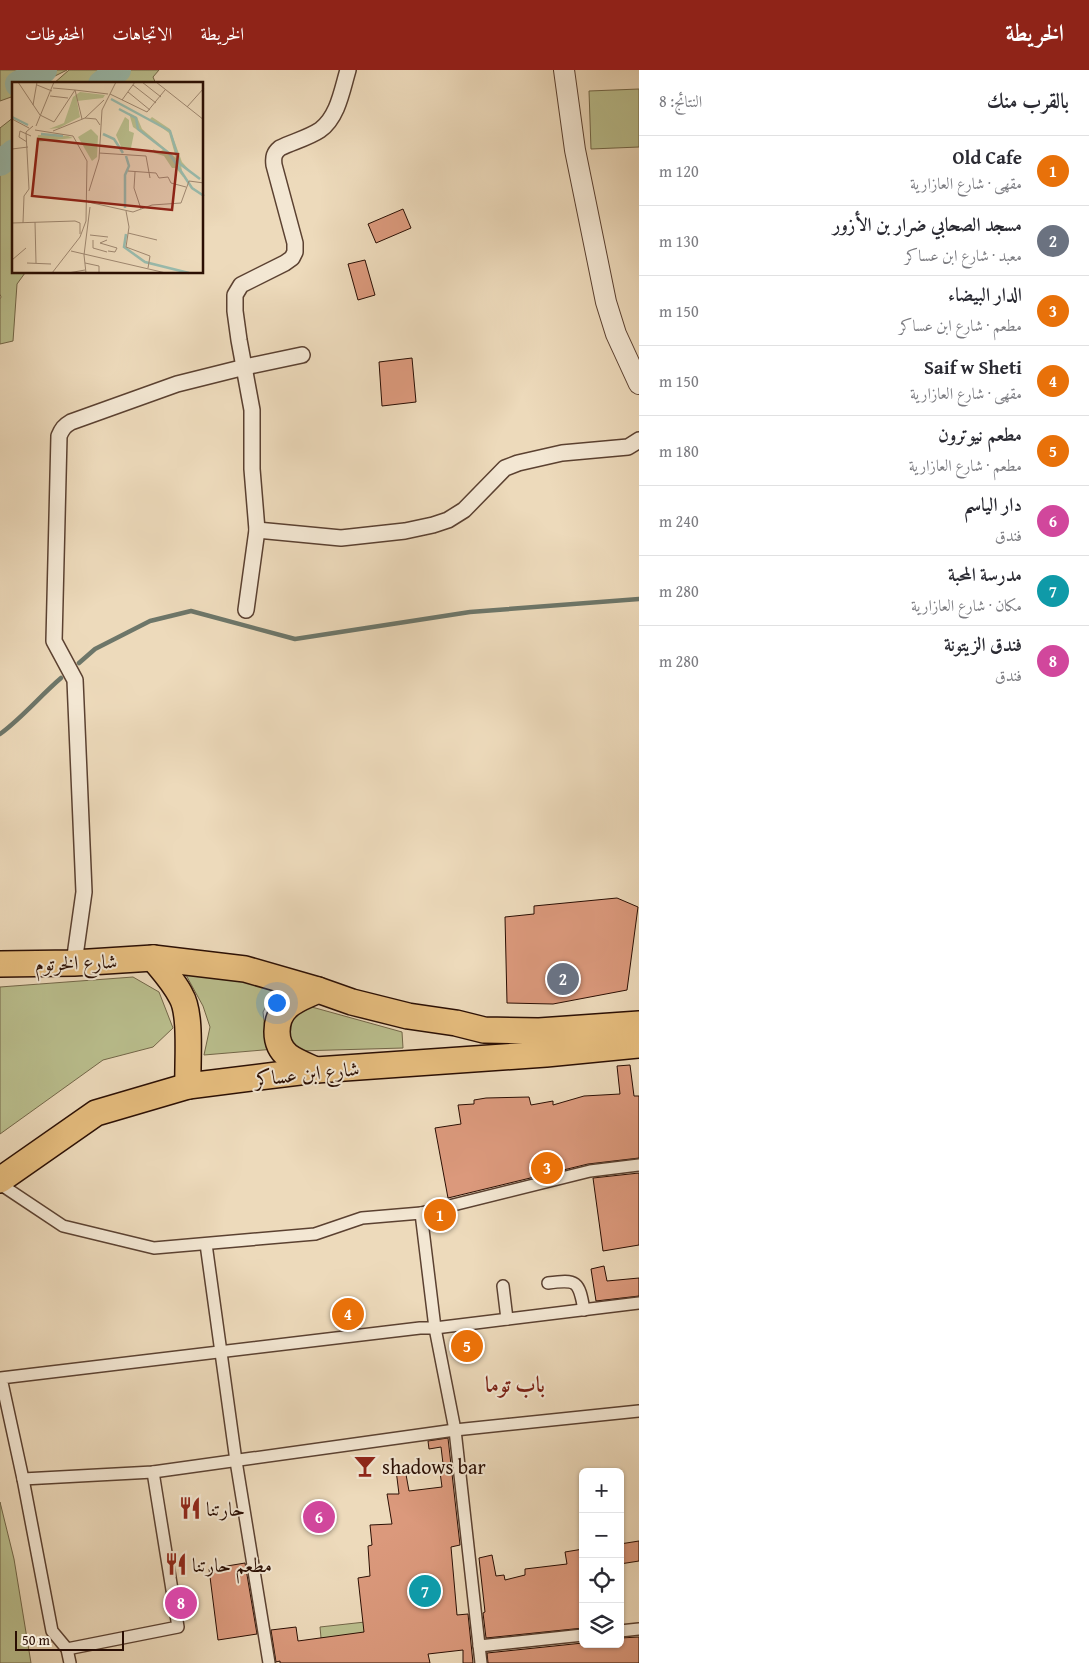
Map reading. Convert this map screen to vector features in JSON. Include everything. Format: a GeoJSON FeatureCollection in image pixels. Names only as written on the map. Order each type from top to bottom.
{"type":"FeatureCollection","features":[{"type":"Feature","properties":{"kind":"main road","name":"شارع الخرتوم"},"geometry":{"type":"LineString","coordinates":[[0,964],[74,963],[153,958]]}},
{"type":"Feature","properties":{"kind":"main road"},"geometry":{"type":"LineString","coordinates":[[153,958],[245,969],[352,1002],[408,1016],[456,1023],[484,1030],[539,1031],[639,1024]]}},
{"type":"Feature","properties":{"kind":"main road"},"geometry":{"type":"LineString","coordinates":[[153,958],[182,996],[185,1005],[188,1028],[188,1086]]}},
{"type":"Feature","properties":{"kind":"main road"},"geometry":{"type":"LineString","coordinates":[[316,1070],[288,1056],[280,1043],[277,1028],[286,1007],[292,1002],[318,990]]}},
{"type":"Feature","properties":{"kind":"main road","name":"شارع ابن عساكر"},"geometry":{"type":"LineString","coordinates":[[0,1180],[96,1113],[188,1086],[316,1070],[546,1054],[639,1045]]}},
{"type":"Feature","properties":{"kind":"street"},"geometry":{"type":"LineString","coordinates":[[246,610],[257,530],[252,469],[252,410],[235,311],[235,295],[241,285],[292,258],[295,252],[295,243],[273,158],[280,148],[320,130],[328,122],[338,102],[348,70]]}},
{"type":"Feature","properties":{"kind":"street"},"geometry":{"type":"LineString","coordinates":[[564,70],[575,150],[606,302],[616,334],[639,384]]}},
{"type":"Feature","properties":{"kind":"street"},"geometry":{"type":"LineString","coordinates":[[74,963],[84,892],[75,680],[54,641],[59,436],[65,426],[71,422],[177,384],[245,367],[302,356]]}},
{"type":"Feature","properties":{"kind":"street"},"geometry":{"type":"LineString","coordinates":[[257,530],[341,538],[405,531],[433,525],[448,520],[464,510],[505,468],[562,453],[628,447],[639,440]]}},
{"type":"Feature","properties":{"kind":"street"},"geometry":{"type":"LineString","coordinates":[[0,1184],[63,1226],[154,1248],[316,1234],[362,1218],[421,1213],[590,1171],[639,1165]]}},
{"type":"Feature","properties":{"kind":"street"},"geometry":{"type":"LineString","coordinates":[[421,1213],[435,1328],[455,1430],[481,1663]]}},
{"type":"Feature","properties":{"kind":"street"},"geometry":{"type":"LineString","coordinates":[[206,1244],[236,1461],[269,1663]]}},
{"type":"Feature","properties":{"kind":"street"},"geometry":{"type":"LineString","coordinates":[[548,1282],[569,1280],[577,1285],[581,1292],[584,1310]]}},
{"type":"Feature","properties":{"kind":"street"},"geometry":{"type":"LineString","coordinates":[[503,1286],[507,1319]]}},
{"type":"Feature","properties":{"kind":"street"},"geometry":{"type":"LineString","coordinates":[[70,1663],[67,1649],[52,1631],[24,1479],[1,1378],[639,1303]]}},
{"type":"Feature","properties":{"kind":"street"},"geometry":{"type":"LineString","coordinates":[[24,1479],[153,1472],[455,1430],[639,1411]]}},
{"type":"Feature","properties":{"kind":"street"},"geometry":{"type":"LineString","coordinates":[[67,1649],[178,1627],[153,1472]]}},
{"type":"Feature","properties":{"kind":"street"},"geometry":{"type":"LineString","coordinates":[[624,1631],[639,1629]]}},
{"type":"Feature","properties":{"kind":"street"},"geometry":{"type":"LineString","coordinates":[[479,1646],[579,1635]]}},
{"type":"Feature","properties":{"kind":"green space"},"geometry":{"type":"Polygon","coordinates":[[[0,70],[67,70],[43,82],[12,82],[12,97],[0,101],[0,70]]]}},
{"type":"Feature","properties":{"kind":"green space"},"geometry":{"type":"Polygon","coordinates":[[[69,70],[159,70],[153,77],[155,82],[55,82],[69,70]]]}},
{"type":"Feature","properties":{"kind":"green space"},"geometry":{"type":"Polygon","coordinates":[[[639,89],[639,147],[591,149],[589,91],[639,89]]]}},
{"type":"Feature","properties":{"kind":"green space"},"geometry":{"type":"Polygon","coordinates":[[[12,119],[12,274],[24,274],[17,284],[13,341],[0,344],[1,297],[0,128],[12,119]]]}},
{"type":"Feature","properties":{"kind":"green space"},"geometry":{"type":"Polygon","coordinates":[[[186,975],[280,980],[263,1012],[266,1038],[275,1049],[204,1055],[210,1027],[203,1006],[186,975]]]}},
{"type":"Feature","properties":{"kind":"green space"},"geometry":{"type":"Polygon","coordinates":[[[133,977],[159,992],[173,1028],[153,1047],[103,1060],[0,1134],[0,987],[133,977]]]}},
{"type":"Feature","properties":{"kind":"green space"},"geometry":{"type":"Polygon","coordinates":[[[301,1004],[402,1032],[403,1048],[298,1051],[290,1038],[292,1016],[301,1004]]]}},
{"type":"Feature","properties":{"kind":"green space"},"geometry":{"type":"Polygon","coordinates":[[[0,1502],[14,1559],[31,1663],[0,1663],[0,1502]]]}},
{"type":"Feature","properties":{"kind":"green space"},"geometry":{"type":"Polygon","coordinates":[[[374,1621],[376,1639],[321,1638],[320,1627],[374,1621]]]}},
{"type":"Feature","properties":{"kind":"building"},"geometry":{"type":"Polygon","coordinates":[[[403,209],[411,228],[376,243],[368,224],[403,209]]]}},
{"type":"Feature","properties":{"kind":"building"},"geometry":{"type":"Polygon","coordinates":[[[365,260],[375,295],[358,300],[348,264],[365,260]]]}},
{"type":"Feature","properties":{"kind":"building"},"geometry":{"type":"Polygon","coordinates":[[[412,358],[416,402],[382,406],[379,362],[412,358]]]}},
{"type":"Feature","properties":{"kind":"building"},"geometry":{"type":"Polygon","coordinates":[[[617,898],[638,907],[627,990],[553,1004],[507,1003],[505,917],[534,914],[534,906],[617,898]]]}},
{"type":"Feature","properties":{"kind":"building"},"geometry":{"type":"Polygon","coordinates":[[[630,1065],[634,1096],[639,1096],[639,1158],[588,1164],[448,1198],[435,1128],[461,1124],[458,1105],[474,1104],[474,1100],[486,1098],[529,1097],[531,1105],[553,1101],[553,1105],[584,1096],[620,1094],[617,1066],[630,1065]]]}},
{"type":"Feature","properties":{"kind":"building"},"geometry":{"type":"Polygon","coordinates":[[[639,1173],[639,1245],[603,1251],[593,1178],[639,1173]]]}},
{"type":"Feature","properties":{"kind":"building"},"geometry":{"type":"Polygon","coordinates":[[[604,1266],[607,1281],[639,1278],[639,1296],[596,1301],[591,1269],[604,1266]]]}},
{"type":"Feature","properties":{"kind":"building"},"geometry":{"type":"Polygon","coordinates":[[[448,1438],[460,1545],[451,1547],[457,1615],[468,1614],[473,1663],[463,1663],[463,1650],[428,1654],[430,1663],[276,1662],[271,1630],[296,1627],[298,1641],[364,1632],[358,1578],[370,1576],[368,1546],[372,1545],[370,1525],[392,1524],[387,1494],[399,1494],[396,1470],[405,1469],[409,1491],[442,1487],[440,1472],[444,1472],[441,1447],[429,1449],[428,1441],[448,1438]]]}},
{"type":"Feature","properties":{"kind":"building"},"geometry":{"type":"Polygon","coordinates":[[[639,1541],[639,1561],[624,1563],[624,1543],[639,1541]]]}},
{"type":"Feature","properties":{"kind":"building"},"geometry":{"type":"Polygon","coordinates":[[[579,1550],[579,1628],[486,1638],[479,1558],[492,1555],[496,1576],[504,1575],[505,1580],[525,1575],[525,1569],[567,1564],[565,1552],[579,1550]]]}},
{"type":"Feature","properties":{"kind":"building"},"geometry":{"type":"Polygon","coordinates":[[[245,1563],[257,1634],[218,1640],[209,1569],[245,1563]]]}},
{"type":"Feature","properties":{"kind":"building"},"geometry":{"type":"Polygon","coordinates":[[[639,1637],[639,1663],[488,1663],[487,1653],[579,1643],[579,1648],[624,1648],[624,1638],[639,1637]]]}},
{"type":"Feature","properties":{"kind":"waterway"},"geometry":{"type":"LineString","coordinates":[[22,82],[44,70]]}},
{"type":"Feature","properties":{"kind":"waterway"},"geometry":{"type":"LineString","coordinates":[[103,82],[118,70]]}},
{"type":"Feature","properties":{"kind":"waterway"},"geometry":{"type":"LineString","coordinates":[[0,163],[12,154]]}},
{"type":"Feature","properties":{"kind":"waterway"},"geometry":{"type":"LineString","coordinates":[[79,663],[95,649],[150,621],[191,611],[295,639],[470,612],[639,599]]}},
{"type":"Feature","properties":{"kind":"waterway"},"geometry":{"type":"LineString","coordinates":[[0,734],[61,678]]}},
{"type":"Feature","properties":{"kind":"place","name":"مسجد الصحابي ضرار بن الأزور"},"geometry":{"type":"Point","coordinates":[563,979]}},
{"type":"Feature","properties":{"kind":"place","name":"الدار البيضاء"},"geometry":{"type":"Point","coordinates":[547,1168]}},
{"type":"Feature","properties":{"kind":"place","name":"Old Cafe"},"geometry":{"type":"Point","coordinates":[440,1215]}},
{"type":"Feature","properties":{"kind":"place","name":"Saif w Sheti"},"geometry":{"type":"Point","coordinates":[348,1314]}},
{"type":"Feature","properties":{"kind":"place","name":"مطعم نيوترون"},"geometry":{"type":"Point","coordinates":[467,1346]}},
{"type":"Feature","properties":{"kind":"place","name":"shadows bar"},"geometry":{"type":"Point","coordinates":[365,1466]}},
{"type":"Feature","properties":{"kind":"place","name":"حارتنا"},"geometry":{"type":"Point","coordinates":[190,1508]}},
{"type":"Feature","properties":{"kind":"place","name":"دار الياسم"},"geometry":{"type":"Point","coordinates":[319,1517]}},
{"type":"Feature","properties":{"kind":"place","name":"مطعم حارتنا"},"geometry":{"type":"Point","coordinates":[176,1564]}},
{"type":"Feature","properties":{"kind":"place","name":"مدرسة المحبة"},"geometry":{"type":"Point","coordinates":[425,1591]}},
{"type":"Feature","properties":{"kind":"place","name":"فندق الزيتونة"},"geometry":{"type":"Point","coordinates":[181,1603]}},
{"type":"Feature","properties":{"kind":"district","name":"باب توما"},"geometry":{"type":"Point","coordinates":[515,1384]}}]}
